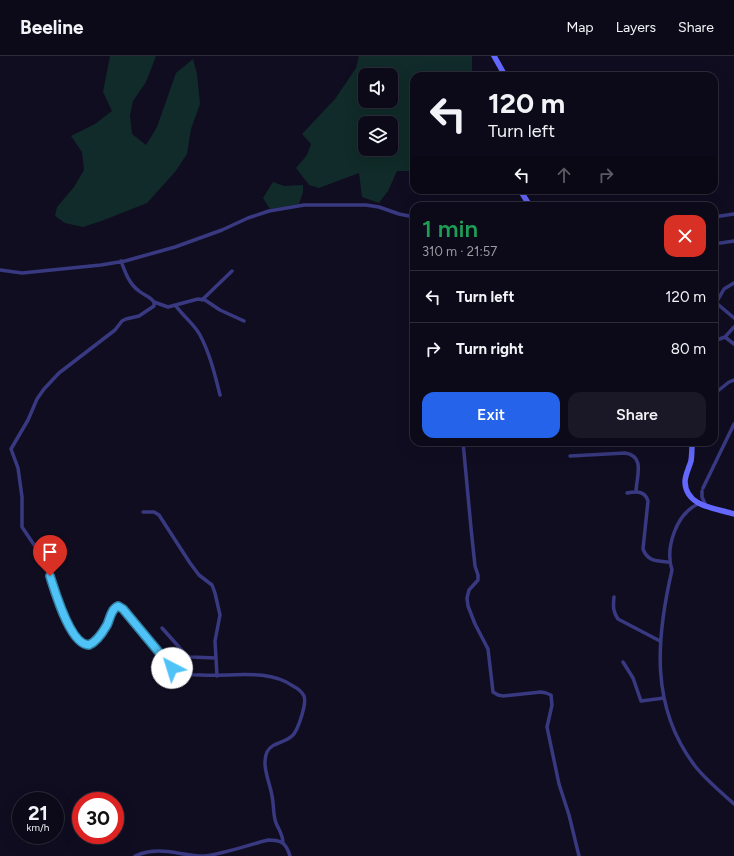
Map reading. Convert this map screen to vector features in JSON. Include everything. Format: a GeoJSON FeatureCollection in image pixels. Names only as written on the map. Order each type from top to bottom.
{"type":"FeatureCollection","features":[{"type":"Feature","properties":{"kind":"main road"},"geometry":{"type":"LineString","coordinates":[[494,56],[503,72]]}},
{"type":"Feature","properties":{"kind":"main road"},"geometry":{"type":"LineString","coordinates":[[692,446],[691,459],[685,482],[688,492],[693,500],[698,504],[734,514]]}},
{"type":"Feature","properties":{"kind":"street"},"geometry":{"type":"LineString","coordinates":[[0,270],[22,273],[102,265],[121,261],[175,247],[222,230],[248,218],[269,211],[291,207],[317,205],[366,205],[379,207],[410,216]]}},
{"type":"Feature","properties":{"kind":"street"},"geometry":{"type":"LineString","coordinates":[[718,216],[734,214]]}},
{"type":"Feature","properties":{"kind":"street"},"geometry":{"type":"LineString","coordinates":[[718,243],[734,241]]}},
{"type":"Feature","properties":{"kind":"street"},"geometry":{"type":"LineString","coordinates":[[121,261],[124,271],[132,285],[154,302],[163,306],[176,306],[198,299],[244,321]]}},
{"type":"Feature","properties":{"kind":"street"},"geometry":{"type":"LineString","coordinates":[[202,300],[232,271]]}},
{"type":"Feature","properties":{"kind":"street"},"geometry":{"type":"LineString","coordinates":[[718,298],[724,289],[734,283]]}},
{"type":"Feature","properties":{"kind":"street"},"geometry":{"type":"LineString","coordinates":[[154,302],[154,306],[151,309],[138,316],[122,321],[115,330],[59,373],[37,399],[28,420],[11,449],[18,468],[22,497],[22,527],[47,564],[59,604],[74,634],[83,644],[89,645],[95,640],[107,625],[114,609],[118,606],[123,609],[176,672],[184,675],[270,676],[293,686],[304,697],[304,710],[295,732],[287,739],[271,746],[265,759],[265,768],[272,796],[276,823],[281,832],[283,843]]}},
{"type":"Feature","properties":{"kind":"street"},"geometry":{"type":"LineString","coordinates":[[718,305],[734,318]]}},
{"type":"Feature","properties":{"kind":"street"},"geometry":{"type":"LineString","coordinates":[[176,306],[181,314],[200,334],[214,369],[220,395]]}},
{"type":"Feature","properties":{"kind":"street"},"geometry":{"type":"LineString","coordinates":[[718,340],[725,337],[734,327]]}},
{"type":"Feature","properties":{"kind":"street"},"geometry":{"type":"LineString","coordinates":[[725,337],[734,344]]}},
{"type":"Feature","properties":{"kind":"street"},"geometry":{"type":"LineString","coordinates":[[718,391],[734,380]]}},
{"type":"Feature","properties":{"kind":"street"},"geometry":{"type":"LineString","coordinates":[[706,506],[702,497],[703,490],[734,424]]}},
{"type":"Feature","properties":{"kind":"street"},"geometry":{"type":"LineString","coordinates":[[463,446],[475,566],[478,575],[478,580],[473,584],[468,594],[469,613],[488,648],[494,692],[503,696],[541,692],[546,692],[550,695],[552,705],[547,727],[559,784],[569,815],[579,856]]}},
{"type":"Feature","properties":{"kind":"street"},"geometry":{"type":"LineString","coordinates":[[570,456],[625,452],[632,454],[636,457],[638,462],[636,491]]}},
{"type":"Feature","properties":{"kind":"street"},"geometry":{"type":"LineString","coordinates":[[628,493],[636,491],[642,492],[647,496],[648,501],[643,549],[645,555],[650,559],[669,562]]}},
{"type":"Feature","properties":{"kind":"street"},"geometry":{"type":"LineString","coordinates":[[698,504],[693,506],[677,527],[671,543],[669,562],[672,570],[660,641],[662,682],[664,698],[670,721],[683,749],[704,777],[734,804]]}},
{"type":"Feature","properties":{"kind":"street"},"geometry":{"type":"LineString","coordinates":[[143,512],[154,512],[159,515],[199,575],[212,585],[220,615],[215,642],[217,676]]}},
{"type":"Feature","properties":{"kind":"street"},"geometry":{"type":"LineString","coordinates":[[614,597],[614,614],[618,620],[660,641]]}},
{"type":"Feature","properties":{"kind":"street"},"geometry":{"type":"LineString","coordinates":[[162,628],[187,656],[216,658]]}},
{"type":"Feature","properties":{"kind":"street"},"geometry":{"type":"LineString","coordinates":[[623,662],[633,678],[641,701],[664,698]]}},
{"type":"Feature","properties":{"kind":"street"},"geometry":{"type":"LineString","coordinates":[[135,856],[151,851],[164,851],[184,855],[204,856],[268,840],[279,840],[287,848],[290,856]]}},
{"type":"Feature","properties":{"kind":"green space"},"geometry":{"type":"Polygon","coordinates":[[[110,56],[156,56],[146,82],[133,101],[130,115],[132,134],[146,145],[157,127],[176,73],[193,59],[197,74],[200,104],[191,129],[187,154],[175,172],[147,203],[83,227],[65,223],[55,216],[57,207],[74,187],[84,170],[82,152],[71,136],[95,124],[112,111],[103,92],[110,56]]]}},
{"type":"Feature","properties":{"kind":"green space"},"geometry":{"type":"Polygon","coordinates":[[[359,56],[472,56],[472,72],[410,72],[410,171],[397,171],[388,191],[379,203],[362,197],[359,173],[319,188],[309,185],[296,168],[307,155],[311,144],[302,134],[335,99],[356,68],[359,56]]]}},
{"type":"Feature","properties":{"kind":"green space"},"geometry":{"type":"Polygon","coordinates":[[[273,182],[284,186],[303,185],[303,192],[299,204],[270,209],[263,198],[273,182]]]}},
{"type":"Feature","properties":{"kind":"route"},"geometry":{"type":"LineString","coordinates":[[50,576],[59,604],[74,634],[83,644],[89,645],[93,643],[107,625],[114,609],[118,606],[123,609],[172,668]]}}]}
